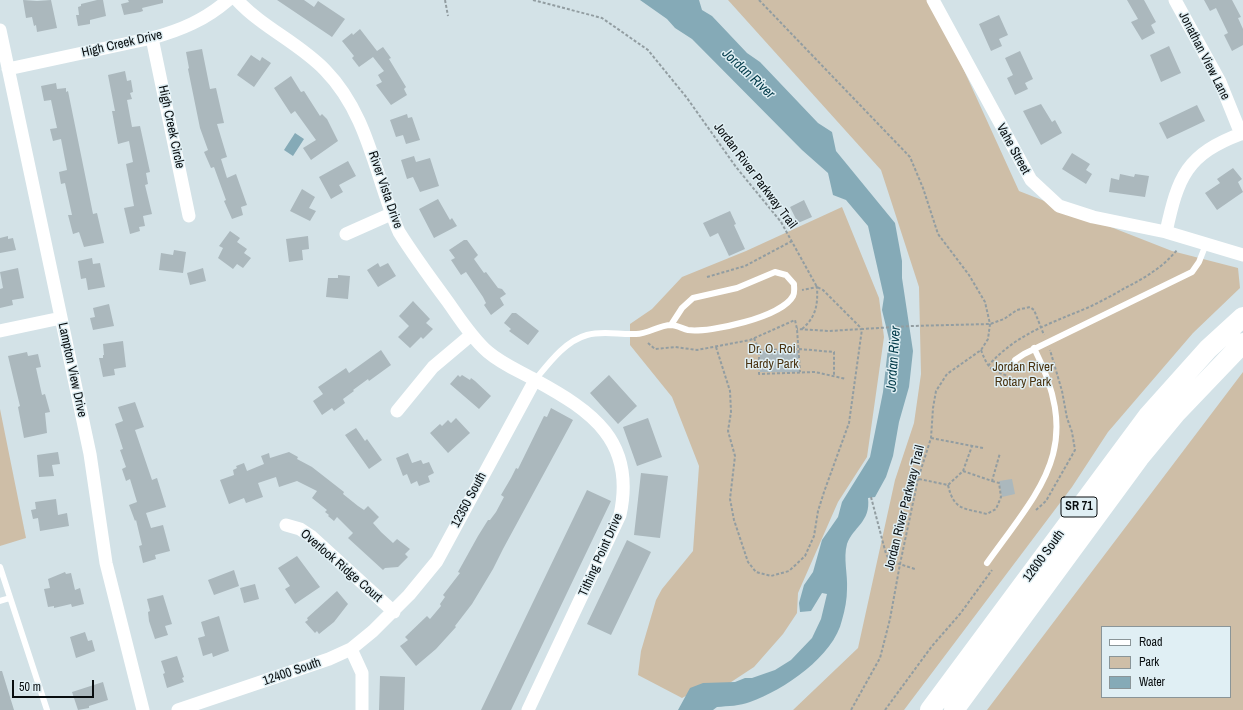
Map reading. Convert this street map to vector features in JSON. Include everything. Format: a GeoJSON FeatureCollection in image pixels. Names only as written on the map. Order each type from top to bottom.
{"type":"FeatureCollection","features":[{"type":"Feature","properties":{"kind":"main road","name":"12600 South"},"geometry":{"type":"LineString","coordinates":[[930,710],[1148,416],[1208,350],[1243,317]]}},
{"type":"Feature","properties":{"kind":"main road","name":"12600 South"},"geometry":{"type":"LineString","coordinates":[[954,710],[1140,458],[1177,412],[1243,343]]}},
{"type":"Feature","properties":{"kind":"street","name":"High Creek Drive"},"geometry":{"type":"LineString","coordinates":[[8,69],[152,38],[188,27],[205,18],[228,0]]}},
{"type":"Feature","properties":{"kind":"street","name":"River Vista Drive"},"geometry":{"type":"LineString","coordinates":[[237,0],[255,17],[315,60],[342,89],[362,124],[391,214],[399,232],[410,249],[472,335],[488,352],[505,364],[535,380]]}},
{"type":"Feature","properties":{"kind":"street","name":"Vahe Street"},"geometry":{"type":"LineString","coordinates":[[933,0],[1031,180],[1059,206],[1093,217],[1166,232],[1243,255]]}},
{"type":"Feature","properties":{"kind":"street","name":"Jonathan View Lane"},"geometry":{"type":"LineString","coordinates":[[1175,0],[1220,82],[1242,134]]}},
{"type":"Feature","properties":{"kind":"street","name":"Lampton View Drive"},"geometry":{"type":"LineString","coordinates":[[0,30],[90,454],[106,563],[143,710]]}},
{"type":"Feature","properties":{"kind":"street","name":"High Creek Circle"},"geometry":{"type":"LineString","coordinates":[[152,38],[189,216]]}},
{"type":"Feature","properties":{"kind":"street"},"geometry":{"type":"LineString","coordinates":[[1166,232],[1175,194],[1183,174],[1201,154],[1219,143],[1242,134]]}},
{"type":"Feature","properties":{"kind":"street"},"geometry":{"type":"LineString","coordinates":[[346,234],[391,214]]}},
{"type":"Feature","properties":{"kind":"street"},"geometry":{"type":"LineString","coordinates":[[0,331],[61,318]]}},
{"type":"Feature","properties":{"kind":"street"},"geometry":{"type":"LineString","coordinates":[[397,411],[433,367],[472,335]]}},
{"type":"Feature","properties":{"kind":"street","name":"12350 South"},"geometry":{"type":"LineString","coordinates":[[394,612],[436,561],[535,380]]}},
{"type":"Feature","properties":{"kind":"street","name":"Tithing Point Drive"},"geometry":{"type":"LineString","coordinates":[[528,710],[616,526],[624,494],[620,461],[616,449],[604,429],[586,411],[535,380]]}},
{"type":"Feature","properties":{"kind":"street","name":"Overlook Ridge Court"},"geometry":{"type":"LineString","coordinates":[[286,524],[300,529],[312,537],[394,612]]}},
{"type":"Feature","properties":{"kind":"street","name":"12400 South"},"geometry":{"type":"LineString","coordinates":[[178,710],[305,668],[351,648],[374,631],[394,612]]}},
{"type":"Feature","properties":{"kind":"street"},"geometry":{"type":"LineString","coordinates":[[351,648],[362,673],[362,710]]}},
{"type":"Feature","properties":{"kind":"lane"},"geometry":{"type":"LineString","coordinates":[[1013,369],[1016,360],[1034,348],[1192,272],[1199,262],[1206,243]]}},
{"type":"Feature","properties":{"kind":"lane"},"geometry":{"type":"LineString","coordinates":[[535,380],[563,350],[581,338],[604,332],[644,333],[671,325],[688,330],[704,330],[747,321],[786,304],[793,296],[794,290],[792,279],[780,272],[775,272],[737,288],[693,298],[682,308],[671,325]]}},
{"type":"Feature","properties":{"kind":"lane"},"geometry":{"type":"LineString","coordinates":[[987,563],[1035,496],[1046,477],[1054,451],[1057,432],[1054,398],[1042,363],[1034,348]]}},
{"type":"Feature","properties":{"kind":"lane"},"geometry":{"type":"LineString","coordinates":[[0,567],[47,710]]}},
{"type":"Feature","properties":{"kind":"lane"},"geometry":{"type":"LineString","coordinates":[[0,601],[10,598]]}},
{"type":"Feature","properties":{"kind":"path"},"geometry":{"type":"LineString","coordinates":[[445,0],[448,16]]}},
{"type":"Feature","properties":{"kind":"path","name":"Jordan River Parkway Trail"},"geometry":{"type":"LineString","coordinates":[[533,0],[602,18],[648,50],[687,98],[736,167],[781,222],[817,287],[823,290],[862,329]]}},
{"type":"Feature","properties":{"kind":"path"},"geometry":{"type":"LineString","coordinates":[[759,0],[910,157],[923,188],[938,234],[969,275],[985,302],[990,324],[988,339],[981,350],[988,366],[993,371],[1010,377]]}},
{"type":"Feature","properties":{"kind":"path"},"geometry":{"type":"LineString","coordinates":[[707,277],[745,266],[792,241]]}},
{"type":"Feature","properties":{"kind":"path"},"geometry":{"type":"LineString","coordinates":[[988,366],[1000,353],[1029,332],[1089,307],[1133,284],[1162,267],[1177,250]]}},
{"type":"Feature","properties":{"kind":"path"},"geometry":{"type":"LineString","coordinates":[[794,290],[804,290],[817,287],[818,300],[816,312],[809,324],[801,330]]}},
{"type":"Feature","properties":{"kind":"path"},"geometry":{"type":"LineString","coordinates":[[797,329],[830,331],[911,326],[990,324],[1004,319],[1017,310],[1030,307],[1034,310],[1053,357],[1053,366],[1062,391],[1075,450],[1067,467],[1046,502],[1033,515]]}},
{"type":"Feature","properties":{"kind":"path"},"geometry":{"type":"LineString","coordinates":[[648,343],[655,349],[675,346],[697,350],[754,338],[795,320],[799,349],[800,372]]}},
{"type":"Feature","properties":{"kind":"path"},"geometry":{"type":"LineString","coordinates":[[716,347],[730,392],[731,412],[728,431],[735,456],[730,499],[734,520],[746,551],[748,562],[756,572],[771,576],[789,571],[805,556],[814,536],[824,492],[849,423],[862,329]]}},
{"type":"Feature","properties":{"kind":"path"},"geometry":{"type":"LineString","coordinates":[[754,338],[759,350],[760,374],[815,372],[846,379]]}},
{"type":"Feature","properties":{"kind":"path"},"geometry":{"type":"LineString","coordinates":[[759,350],[799,349],[834,352],[834,376]]}},
{"type":"Feature","properties":{"kind":"path","name":"Jordan River Parkway Trail"},"geometry":{"type":"LineString","coordinates":[[851,710],[880,658],[890,619],[918,479],[931,438],[936,391],[946,374],[981,350]]}},
{"type":"Feature","properties":{"kind":"path"},"geometry":{"type":"LineString","coordinates":[[931,438],[983,448]]}},
{"type":"Feature","properties":{"kind":"path"},"geometry":{"type":"LineString","coordinates":[[948,485],[962,471],[972,446]]}},
{"type":"Feature","properties":{"kind":"path"},"geometry":{"type":"LineString","coordinates":[[992,480],[1000,453]]}},
{"type":"Feature","properties":{"kind":"path"},"geometry":{"type":"LineString","coordinates":[[948,485],[952,500],[961,508],[987,514],[996,509],[1001,497],[999,483],[962,471]]}},
{"type":"Feature","properties":{"kind":"path"},"geometry":{"type":"LineString","coordinates":[[918,479],[948,485]]}},
{"type":"Feature","properties":{"kind":"path"},"geometry":{"type":"LineString","coordinates":[[871,497],[886,554],[890,561],[915,569]]}},
{"type":"Feature","properties":{"kind":"path"},"geometry":{"type":"LineString","coordinates":[[885,710],[932,646],[960,614],[996,564]]}},
{"type":"Feature","properties":{"kind":"green space","name":"Jordan River Rotary Park"},"geometry":{"type":"Polygon","coordinates":[[[728,0],[932,0],[1019,191],[1172,251],[1238,268],[1240,288],[1193,333],[1108,432],[1072,487],[904,710],[793,710],[858,648],[895,480],[914,423],[921,374],[919,287],[881,170],[728,0]]]}},
{"type":"Feature","properties":{"kind":"green space","name":"Dr. O. Roi Hardy Park"},"geometry":{"type":"Polygon","coordinates":[[[842,207],[879,298],[884,337],[867,457],[838,502],[798,593],[797,613],[783,634],[754,667],[722,688],[705,686],[682,698],[638,675],[641,651],[656,600],[662,589],[693,551],[699,466],[672,397],[630,345],[630,324],[652,309],[682,277],[746,251],[842,207]]]}},
{"type":"Feature","properties":{"kind":"green space"},"geometry":{"type":"Polygon","coordinates":[[[1243,372],[1243,710],[987,710],[1243,372]]]}},
{"type":"Feature","properties":{"kind":"green space"},"geometry":{"type":"Polygon","coordinates":[[[0,409],[26,538],[0,546],[0,409]]]}},
{"type":"Feature","properties":{"kind":"water","name":"Jordan River"},"geometry":{"type":"Polygon","coordinates":[[[640,0],[699,0],[702,10],[712,16],[747,53],[760,62],[818,123],[832,132],[836,151],[895,223],[902,261],[902,278],[913,351],[909,387],[899,422],[893,456],[886,477],[875,497],[868,498],[867,513],[847,544],[845,555],[847,597],[843,616],[837,633],[829,646],[818,659],[806,670],[778,689],[763,697],[746,703],[734,706],[717,707],[713,710],[678,710],[690,688],[703,683],[735,682],[775,670],[791,660],[812,638],[821,619],[827,594],[822,593],[811,611],[800,612],[799,603],[804,585],[813,572],[822,540],[838,517],[842,502],[870,457],[883,392],[889,339],[882,310],[884,297],[868,226],[846,200],[833,195],[828,173],[802,150],[692,39],[675,28],[667,19],[640,0]]]}},
{"type":"Feature","properties":{"kind":"water"},"geometry":{"type":"Polygon","coordinates":[[[295,133],[304,139],[293,156],[284,150],[295,133]]]}},
{"type":"Feature","properties":{"kind":"building"},"geometry":{"type":"Polygon","coordinates":[[[23,0],[51,0],[57,28],[37,32],[36,25],[34,26],[32,17],[26,18],[23,0]]]}},
{"type":"Feature","properties":{"kind":"building"},"geometry":{"type":"Polygon","coordinates":[[[103,0],[106,16],[90,20],[90,24],[78,26],[76,15],[79,15],[78,7],[81,6],[81,4],[103,0]]]}},
{"type":"Feature","properties":{"kind":"building"},"geometry":{"type":"Polygon","coordinates":[[[128,0],[163,0],[163,3],[142,8],[143,11],[140,12],[124,15],[121,4],[129,2],[128,0]]]}},
{"type":"Feature","properties":{"kind":"building"},"geometry":{"type":"Polygon","coordinates":[[[277,0],[304,0],[314,7],[318,1],[345,19],[332,37],[277,0]]]}},
{"type":"Feature","properties":{"kind":"building"},"geometry":{"type":"Polygon","coordinates":[[[1127,0],[1144,0],[1156,22],[1151,25],[1155,33],[1142,40],[1131,22],[1138,19],[1127,0]]]}},
{"type":"Feature","properties":{"kind":"building"},"geometry":{"type":"Polygon","coordinates":[[[1204,0],[1232,0],[1241,17],[1238,18],[1243,29],[1243,45],[1232,51],[1224,35],[1228,33],[1216,8],[1210,11],[1204,0]]]}},
{"type":"Feature","properties":{"kind":"building"},"geometry":{"type":"Polygon","coordinates":[[[999,15],[1008,35],[999,39],[1002,46],[991,51],[979,24],[999,15]]]}},
{"type":"Feature","properties":{"kind":"building"},"geometry":{"type":"Polygon","coordinates":[[[360,29],[377,51],[383,47],[391,58],[389,59],[406,87],[404,89],[407,95],[391,105],[376,85],[382,82],[378,75],[384,71],[373,57],[359,67],[352,58],[354,56],[342,41],[360,29]]]}},
{"type":"Feature","properties":{"kind":"building"},"geometry":{"type":"Polygon","coordinates":[[[1169,46],[1181,73],[1161,82],[1150,55],[1169,46]]]}},
{"type":"Feature","properties":{"kind":"building"},"geometry":{"type":"Polygon","coordinates":[[[202,49],[210,89],[216,88],[224,123],[217,124],[227,157],[221,159],[227,178],[236,174],[247,205],[241,207],[243,215],[232,219],[224,201],[226,200],[214,167],[211,168],[204,152],[208,150],[200,128],[188,69],[186,52],[202,49]]]}},
{"type":"Feature","properties":{"kind":"building"},"geometry":{"type":"Polygon","coordinates":[[[1020,51],[1033,79],[1025,83],[1028,89],[1015,95],[1007,78],[1013,75],[1005,58],[1020,51]]]}},
{"type":"Feature","properties":{"kind":"building"},"geometry":{"type":"Polygon","coordinates":[[[251,55],[260,61],[262,57],[271,63],[254,87],[237,75],[251,55]]]}},
{"type":"Feature","properties":{"kind":"building"},"geometry":{"type":"Polygon","coordinates":[[[125,71],[127,81],[131,80],[133,92],[130,93],[132,99],[127,100],[132,127],[140,126],[150,172],[146,173],[148,184],[145,185],[152,214],[143,216],[145,226],[139,227],[140,231],[130,234],[124,208],[134,206],[126,164],[133,162],[129,141],[118,144],[112,111],[115,111],[108,75],[125,71]]]}},
{"type":"Feature","properties":{"kind":"building"},"geometry":{"type":"Polygon","coordinates":[[[291,76],[301,92],[304,91],[320,116],[322,114],[327,119],[338,141],[311,160],[303,148],[316,140],[295,111],[291,114],[274,88],[291,76]]]}},
{"type":"Feature","properties":{"kind":"building"},"geometry":{"type":"Polygon","coordinates":[[[56,83],[57,89],[66,88],[66,92],[68,91],[93,214],[97,213],[104,243],[84,247],[79,232],[73,234],[68,215],[72,215],[65,183],[61,184],[59,172],[67,170],[61,139],[53,141],[50,129],[57,128],[51,100],[44,101],[41,86],[56,83]]]}},
{"type":"Feature","properties":{"kind":"building"},"geometry":{"type":"Polygon","coordinates":[[[1041,104],[1052,122],[1055,120],[1062,133],[1041,145],[1023,111],[1041,104]]]}},
{"type":"Feature","properties":{"kind":"building"},"geometry":{"type":"Polygon","coordinates":[[[1197,105],[1205,121],[1167,139],[1159,123],[1197,105]]]}},
{"type":"Feature","properties":{"kind":"building"},"geometry":{"type":"Polygon","coordinates":[[[407,114],[408,118],[412,117],[420,140],[406,144],[403,135],[396,137],[390,120],[407,114]]]}},
{"type":"Feature","properties":{"kind":"building"},"geometry":{"type":"Polygon","coordinates":[[[1072,153],[1090,164],[1086,170],[1092,174],[1086,184],[1062,169],[1072,153]]]}},
{"type":"Feature","properties":{"kind":"building"},"geometry":{"type":"Polygon","coordinates":[[[414,156],[416,162],[430,158],[439,186],[420,192],[413,177],[407,179],[401,160],[414,156]]]}},
{"type":"Feature","properties":{"kind":"building"},"geometry":{"type":"Polygon","coordinates":[[[348,161],[356,176],[339,185],[343,192],[331,199],[319,177],[348,161]]]}},
{"type":"Feature","properties":{"kind":"building"},"geometry":{"type":"Polygon","coordinates":[[[1233,168],[1242,179],[1238,182],[1243,192],[1217,210],[1205,193],[1220,183],[1217,179],[1233,168]]]}},
{"type":"Feature","properties":{"kind":"building"},"geometry":{"type":"Polygon","coordinates":[[[1120,174],[1134,177],[1135,174],[1149,176],[1145,197],[1109,192],[1111,178],[1119,180],[1120,174]]]}},
{"type":"Feature","properties":{"kind":"building"},"geometry":{"type":"Polygon","coordinates":[[[302,189],[315,197],[309,208],[316,211],[310,221],[290,211],[302,189]]]}},
{"type":"Feature","properties":{"kind":"building"},"geometry":{"type":"Polygon","coordinates":[[[438,199],[450,220],[452,218],[457,226],[434,238],[419,209],[438,199]]]}},
{"type":"Feature","properties":{"kind":"building"},"geometry":{"type":"Polygon","coordinates":[[[804,200],[812,217],[798,223],[790,207],[804,200]]]}},
{"type":"Feature","properties":{"kind":"building"},"geometry":{"type":"Polygon","coordinates":[[[730,211],[736,224],[734,225],[745,249],[729,256],[718,233],[710,237],[703,223],[730,211]]]}},
{"type":"Feature","properties":{"kind":"building"},"geometry":{"type":"Polygon","coordinates":[[[230,231],[240,238],[237,242],[247,249],[244,253],[251,258],[243,268],[237,264],[233,269],[218,258],[223,248],[219,246],[230,231]]]}},
{"type":"Feature","properties":{"kind":"building"},"geometry":{"type":"Polygon","coordinates":[[[8,236],[8,239],[13,238],[16,250],[0,253],[0,238],[8,236]]]}},
{"type":"Feature","properties":{"kind":"building"},"geometry":{"type":"Polygon","coordinates":[[[308,236],[309,249],[302,250],[303,260],[289,262],[286,239],[308,236]]]}},
{"type":"Feature","properties":{"kind":"building"},"geometry":{"type":"Polygon","coordinates":[[[464,240],[467,240],[478,255],[474,259],[484,273],[486,272],[498,288],[502,289],[506,294],[500,298],[504,305],[491,315],[484,305],[486,303],[483,297],[466,272],[461,275],[451,260],[455,258],[449,250],[464,240]]]}},
{"type":"Feature","properties":{"kind":"building"},"geometry":{"type":"Polygon","coordinates":[[[174,250],[186,252],[183,273],[159,270],[161,253],[173,255],[174,250]]]}},
{"type":"Feature","properties":{"kind":"building"},"geometry":{"type":"Polygon","coordinates":[[[92,258],[93,264],[100,263],[105,287],[88,290],[86,278],[81,279],[78,261],[92,258]]]}},
{"type":"Feature","properties":{"kind":"building"},"geometry":{"type":"Polygon","coordinates":[[[378,263],[380,267],[388,263],[396,276],[378,287],[367,270],[378,263]]]}},
{"type":"Feature","properties":{"kind":"building"},"geometry":{"type":"Polygon","coordinates":[[[18,268],[24,298],[12,300],[13,305],[0,308],[0,289],[3,288],[0,272],[18,268]]]}},
{"type":"Feature","properties":{"kind":"building"},"geometry":{"type":"Polygon","coordinates":[[[203,268],[206,281],[190,285],[187,273],[203,268]]]}},
{"type":"Feature","properties":{"kind":"building"},"geometry":{"type":"Polygon","coordinates":[[[338,275],[350,276],[348,299],[326,297],[328,278],[338,278],[338,275]]]}},
{"type":"Feature","properties":{"kind":"building"},"geometry":{"type":"Polygon","coordinates":[[[413,301],[430,319],[426,323],[433,329],[423,339],[421,337],[410,348],[398,337],[409,326],[399,316],[413,301]]]}},
{"type":"Feature","properties":{"kind":"building"},"geometry":{"type":"Polygon","coordinates":[[[109,304],[114,326],[93,330],[90,318],[95,317],[93,308],[109,304]]]}},
{"type":"Feature","properties":{"kind":"building"},"geometry":{"type":"Polygon","coordinates":[[[512,313],[516,313],[539,331],[528,345],[509,331],[511,329],[504,323],[512,313]]]}},
{"type":"Feature","properties":{"kind":"building"},"geometry":{"type":"Polygon","coordinates":[[[123,341],[126,367],[114,369],[115,375],[103,377],[99,358],[103,358],[104,355],[103,344],[123,341]]]}},
{"type":"Feature","properties":{"kind":"building"},"geometry":{"type":"Polygon","coordinates":[[[381,350],[391,365],[369,381],[368,379],[353,390],[354,391],[343,399],[345,403],[334,411],[332,408],[322,415],[313,401],[323,394],[318,387],[346,368],[349,373],[381,350]]]}},
{"type":"Feature","properties":{"kind":"building"},"geometry":{"type":"Polygon","coordinates":[[[760,351],[798,351],[799,372],[760,372],[760,351]]]}},
{"type":"Feature","properties":{"kind":"building"},"geometry":{"type":"Polygon","coordinates":[[[27,352],[28,356],[38,354],[41,367],[36,368],[42,395],[45,394],[50,412],[45,413],[47,433],[24,438],[18,407],[20,406],[8,356],[27,352]]]}},
{"type":"Feature","properties":{"kind":"building"},"geometry":{"type":"Polygon","coordinates":[[[458,375],[460,377],[462,375],[470,380],[471,378],[491,396],[479,409],[450,384],[458,375]]]}},
{"type":"Feature","properties":{"kind":"building"},"geometry":{"type":"Polygon","coordinates":[[[609,375],[637,406],[618,424],[590,393],[609,375]]]}},
{"type":"Feature","properties":{"kind":"building"},"geometry":{"type":"Polygon","coordinates":[[[135,402],[144,427],[135,430],[152,480],[157,478],[166,507],[146,513],[151,528],[163,525],[170,551],[155,555],[156,559],[143,563],[139,546],[142,545],[136,520],[135,521],[129,505],[137,502],[130,479],[126,481],[122,469],[126,467],[120,450],[123,449],[115,424],[123,421],[118,407],[135,402]]]}},
{"type":"Feature","properties":{"kind":"building"},"geometry":{"type":"Polygon","coordinates":[[[551,408],[573,420],[493,569],[472,604],[455,626],[456,627],[436,649],[416,666],[400,646],[408,640],[405,637],[427,616],[430,619],[441,606],[440,604],[445,597],[443,595],[460,573],[458,572],[478,536],[488,520],[490,520],[496,512],[504,497],[501,495],[516,468],[518,469],[544,416],[547,417],[551,408]]]}},
{"type":"Feature","properties":{"kind":"building"},"geometry":{"type":"Polygon","coordinates":[[[456,418],[470,433],[448,453],[430,433],[440,424],[442,426],[448,420],[451,423],[456,418]]]}},
{"type":"Feature","properties":{"kind":"building"},"geometry":{"type":"Polygon","coordinates":[[[648,418],[662,457],[637,466],[623,427],[648,418]]]}},
{"type":"Feature","properties":{"kind":"building"},"geometry":{"type":"Polygon","coordinates":[[[356,428],[365,441],[367,439],[382,460],[369,469],[345,435],[356,428]]]}},
{"type":"Feature","properties":{"kind":"building"},"geometry":{"type":"Polygon","coordinates":[[[58,452],[60,464],[52,465],[54,476],[39,477],[37,455],[58,452]]]}},
{"type":"Feature","properties":{"kind":"building"},"geometry":{"type":"Polygon","coordinates":[[[289,452],[298,457],[297,459],[312,467],[344,492],[343,494],[358,506],[364,510],[368,506],[379,517],[373,523],[393,543],[397,539],[410,549],[405,554],[408,557],[398,567],[385,568],[383,570],[348,538],[353,533],[337,517],[334,521],[328,516],[329,515],[325,512],[327,510],[312,498],[317,491],[297,481],[279,487],[276,477],[258,483],[263,497],[246,503],[244,498],[229,504],[220,480],[234,475],[233,470],[237,468],[236,466],[244,463],[247,471],[264,464],[261,456],[269,453],[270,458],[289,452]]]}},
{"type":"Feature","properties":{"kind":"building"},"geometry":{"type":"Polygon","coordinates":[[[408,453],[412,463],[421,460],[423,464],[429,462],[434,473],[428,476],[430,482],[419,486],[417,481],[411,484],[407,474],[403,476],[396,458],[408,453]]]}},
{"type":"Feature","properties":{"kind":"building"},"geometry":{"type":"Polygon","coordinates":[[[641,473],[668,476],[660,538],[634,535],[641,473]]]}},
{"type":"Feature","properties":{"kind":"building"},"geometry":{"type":"Polygon","coordinates":[[[1012,479],[1015,494],[1002,497],[999,481],[1012,479]]]}},
{"type":"Feature","properties":{"kind":"building"},"geometry":{"type":"Polygon","coordinates":[[[587,490],[611,501],[511,710],[481,710],[587,490]]]}},
{"type":"Feature","properties":{"kind":"building"},"geometry":{"type":"Polygon","coordinates":[[[56,499],[58,515],[67,513],[69,526],[40,531],[38,518],[33,519],[31,510],[36,509],[35,502],[56,499]]]}},
{"type":"Feature","properties":{"kind":"building"},"geometry":{"type":"Polygon","coordinates":[[[627,540],[651,552],[611,635],[587,624],[627,540]]]}},
{"type":"Feature","properties":{"kind":"building"},"geometry":{"type":"Polygon","coordinates":[[[297,556],[320,587],[295,604],[285,589],[290,586],[278,568],[297,556]]]}},
{"type":"Feature","properties":{"kind":"building"},"geometry":{"type":"Polygon","coordinates":[[[234,570],[239,586],[214,595],[208,580],[234,570]]]}},
{"type":"Feature","properties":{"kind":"building"},"geometry":{"type":"Polygon","coordinates":[[[65,572],[66,574],[71,573],[75,590],[80,588],[84,604],[72,607],[71,604],[54,608],[54,606],[48,607],[44,589],[50,588],[48,579],[65,572]]]}},
{"type":"Feature","properties":{"kind":"building"},"geometry":{"type":"Polygon","coordinates":[[[255,584],[259,599],[244,603],[240,588],[255,584]]]}},
{"type":"Feature","properties":{"kind":"building"},"geometry":{"type":"Polygon","coordinates":[[[337,591],[348,604],[334,622],[319,634],[317,631],[315,633],[305,622],[308,620],[307,618],[337,591]]]}},
{"type":"Feature","properties":{"kind":"building"},"geometry":{"type":"Polygon","coordinates":[[[163,595],[172,624],[165,626],[168,635],[155,639],[149,621],[148,612],[150,611],[147,599],[163,595]]]}},
{"type":"Feature","properties":{"kind":"building"},"geometry":{"type":"Polygon","coordinates":[[[219,616],[229,651],[213,657],[212,653],[203,656],[198,638],[205,636],[201,622],[219,616]]]}},
{"type":"Feature","properties":{"kind":"building"},"geometry":{"type":"Polygon","coordinates":[[[85,632],[88,641],[92,640],[95,651],[76,658],[70,637],[85,632]]]}},
{"type":"Feature","properties":{"kind":"building"},"geometry":{"type":"Polygon","coordinates":[[[177,656],[184,677],[182,678],[184,682],[167,688],[163,674],[165,673],[161,661],[177,656]]]}},
{"type":"Feature","properties":{"kind":"building"},"geometry":{"type":"Polygon","coordinates":[[[0,671],[2,671],[14,710],[0,710],[0,671]]]}},
{"type":"Feature","properties":{"kind":"building"},"geometry":{"type":"Polygon","coordinates":[[[380,676],[405,677],[404,710],[379,710],[380,676]]]}},
{"type":"Feature","properties":{"kind":"building"},"geometry":{"type":"Polygon","coordinates":[[[103,682],[108,700],[89,706],[89,708],[78,710],[72,692],[103,682]]]}}]}
